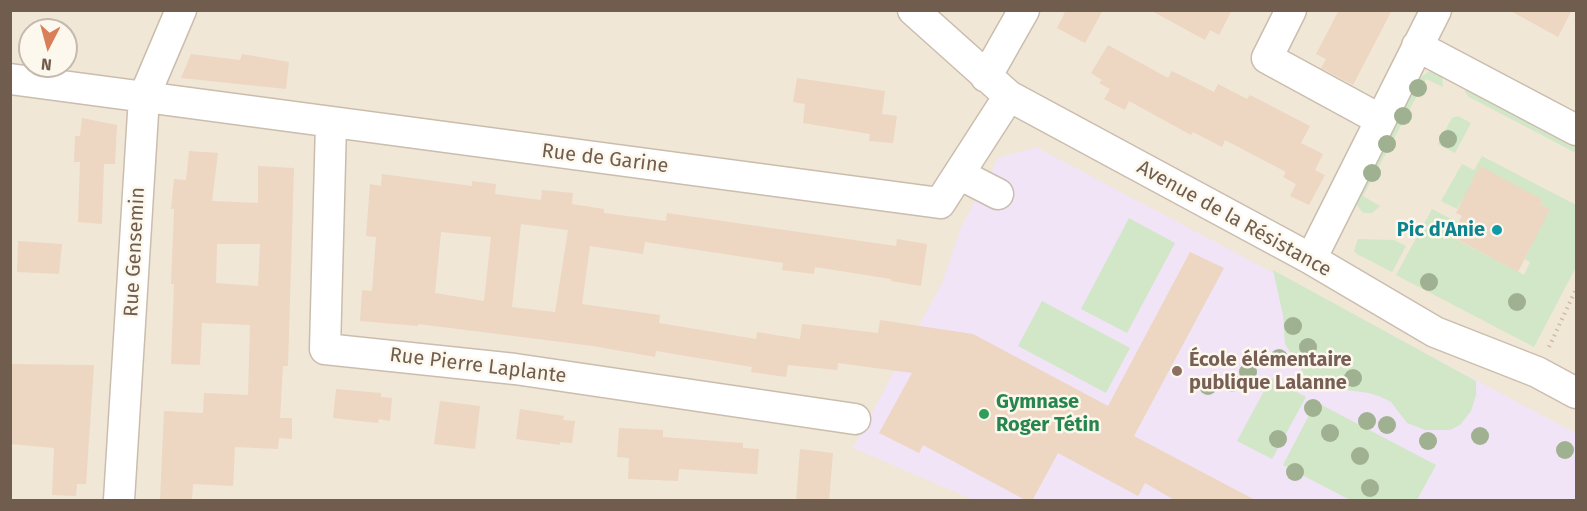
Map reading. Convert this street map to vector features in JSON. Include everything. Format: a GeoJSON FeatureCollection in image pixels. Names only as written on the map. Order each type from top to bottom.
{"type":"FeatureCollection","features":[{"type":"Feature","properties":{"kind":"street","name":"Rue Gensemin"},"geometry":{"type":"LineString","coordinates":[[119,501],[144,97],[181,10]]}},
{"type":"Feature","properties":{"kind":"street","name":"Avenue de la Résistance"},"geometry":{"type":"LineString","coordinates":[[913,10],[1008,96],[1311,259],[1435,332],[1537,372],[1576,393]]}},
{"type":"Feature","properties":{"kind":"street"},"geometry":{"type":"LineString","coordinates":[[986,77],[1024,10]]}},
{"type":"Feature","properties":{"kind":"street"},"geometry":{"type":"LineString","coordinates":[[1291,10],[1267,58],[1379,119]]}},
{"type":"Feature","properties":{"kind":"street"},"geometry":{"type":"LineString","coordinates":[[1311,259],[1379,119],[1436,10]]}},
{"type":"Feature","properties":{"kind":"street"},"geometry":{"type":"LineString","coordinates":[[1417,46],[1576,130]]}},
{"type":"Feature","properties":{"kind":"street","name":"Rue de Garine"},"geometry":{"type":"LineString","coordinates":[[10,79],[940,203],[1008,96]]}},
{"type":"Feature","properties":{"kind":"street","name":"Rue Pierre Laplante"},"geometry":{"type":"LineString","coordinates":[[331,123],[326,350],[515,369],[855,419]]}},
{"type":"Feature","properties":{"kind":"street"},"geometry":{"type":"LineString","coordinates":[[959,174],[998,194]]}},
{"type":"Feature","properties":{"kind":"path"},"geometry":{"type":"LineString","coordinates":[[1537,372],[1576,289]]}},
{"type":"Feature","properties":{"kind":"shaded area"},"geometry":{"type":"Polygon","coordinates":[[[11,11],[1576,11],[1576,500],[11,500],[11,11]]]}},
{"type":"Feature","properties":{"kind":"shaded area","name":"École élémentaire publique Lalanne"},"geometry":{"type":"Polygon","coordinates":[[[1036,147],[1576,433],[1576,500],[974,500],[853,448],[943,281],[961,227],[998,158],[1036,147]]]}},
{"type":"Feature","properties":{"kind":"green space"},"geometry":{"type":"Polygon","coordinates":[[[1433,69],[1442,73],[1443,87],[1426,79],[1363,196],[1380,206],[1372,213],[1363,213],[1357,205],[1357,195],[1421,77],[1433,69]]]}},
{"type":"Feature","properties":{"kind":"green space"},"geometry":{"type":"Polygon","coordinates":[[[1466,87],[1576,141],[1576,153],[1469,97],[1465,92],[1466,87]]]}},
{"type":"Feature","properties":{"kind":"green space"},"geometry":{"type":"Polygon","coordinates":[[[1458,116],[1471,123],[1455,153],[1438,144],[1452,118],[1458,116]]]}},
{"type":"Feature","properties":{"kind":"green space"},"geometry":{"type":"Polygon","coordinates":[[[1482,156],[1576,205],[1576,267],[1534,347],[1396,275],[1432,209],[1459,223],[1452,237],[1524,275],[1530,262],[1525,259],[1549,209],[1540,204],[1543,200],[1530,193],[1528,197],[1471,208],[1461,202],[1457,209],[1441,201],[1462,164],[1474,170],[1482,156]]]}},
{"type":"Feature","properties":{"kind":"green space"},"geometry":{"type":"Polygon","coordinates":[[[1129,218],[1175,243],[1127,333],[1081,309],[1129,218]]]}},
{"type":"Feature","properties":{"kind":"green space"},"geometry":{"type":"Polygon","coordinates":[[[1358,239],[1394,240],[1406,246],[1392,272],[1357,254],[1354,251],[1358,239]]]}},
{"type":"Feature","properties":{"kind":"green space"},"geometry":{"type":"Polygon","coordinates":[[[1273,270],[1476,381],[1476,395],[1471,411],[1460,425],[1450,430],[1425,430],[1407,423],[1391,402],[1381,397],[1369,393],[1324,387],[1307,379],[1285,344],[1283,315],[1273,270]]]}},
{"type":"Feature","properties":{"kind":"green space"},"geometry":{"type":"Polygon","coordinates":[[[1042,301],[1130,348],[1106,393],[1018,346],[1042,301]]]}},
{"type":"Feature","properties":{"kind":"green space"},"geometry":{"type":"Polygon","coordinates":[[[1271,378],[1306,397],[1272,459],[1237,441],[1271,378]]]}},
{"type":"Feature","properties":{"kind":"green space"},"geometry":{"type":"Polygon","coordinates":[[[1316,402],[1436,465],[1417,500],[1350,500],[1283,465],[1316,402]]]}},
{"type":"Feature","properties":{"kind":"building"},"geometry":{"type":"Polygon","coordinates":[[[1066,10],[1103,10],[1085,43],[1057,28],[1066,10]]]}},
{"type":"Feature","properties":{"kind":"building"},"geometry":{"type":"Polygon","coordinates":[[[1150,10],[1232,10],[1219,35],[1210,30],[1205,40],[1150,10]]]}},
{"type":"Feature","properties":{"kind":"building"},"geometry":{"type":"Polygon","coordinates":[[[1339,10],[1392,10],[1353,85],[1321,68],[1326,59],[1316,54],[1339,10]]]}},
{"type":"Feature","properties":{"kind":"building"},"geometry":{"type":"Polygon","coordinates":[[[1509,10],[1572,10],[1558,37],[1509,10]]]}},
{"type":"Feature","properties":{"kind":"building"},"geometry":{"type":"Polygon","coordinates":[[[1108,45],[1168,78],[1172,71],[1214,92],[1218,84],[1247,99],[1250,95],[1310,126],[1301,143],[1323,154],[1315,170],[1325,175],[1309,205],[1290,196],[1296,184],[1283,177],[1286,172],[1225,140],[1222,147],[1193,132],[1191,135],[1129,101],[1125,110],[1104,99],[1110,89],[1099,83],[1102,80],[1091,73],[1108,45]]]}},
{"type":"Feature","properties":{"kind":"building"},"geometry":{"type":"Polygon","coordinates":[[[191,54],[240,60],[242,54],[289,62],[286,89],[181,78],[191,54]]]}},
{"type":"Feature","properties":{"kind":"building"},"geometry":{"type":"Polygon","coordinates":[[[797,78],[885,91],[882,114],[897,116],[893,143],[869,141],[870,134],[803,123],[805,104],[793,102],[797,78]]]}},
{"type":"Feature","properties":{"kind":"building"},"geometry":{"type":"Polygon","coordinates":[[[82,118],[117,125],[115,164],[104,164],[102,224],[78,222],[80,162],[74,162],[75,136],[80,136],[82,118]]]}},
{"type":"Feature","properties":{"kind":"building"},"geometry":{"type":"Polygon","coordinates":[[[189,151],[218,153],[212,201],[258,203],[258,166],[294,168],[288,366],[283,366],[280,418],[292,418],[292,439],[279,438],[278,449],[235,447],[233,486],[193,484],[192,501],[160,501],[164,411],[203,413],[204,393],[248,395],[250,325],[202,323],[200,365],[171,364],[174,209],[171,209],[174,179],[186,180],[189,151]],[[217,244],[216,283],[258,286],[260,244],[217,244]]]}},
{"type":"Feature","properties":{"kind":"building","name":"Pic d'Anie"},"geometry":{"type":"Polygon","coordinates":[[[1480,166],[1543,200],[1540,204],[1550,209],[1518,272],[1451,236],[1462,216],[1456,213],[1480,166]]]}},
{"type":"Feature","properties":{"kind":"building"},"geometry":{"type":"Polygon","coordinates":[[[382,174],[472,186],[472,181],[496,184],[495,194],[541,200],[542,190],[573,193],[572,204],[604,209],[604,213],[666,221],[667,213],[896,246],[897,239],[927,244],[921,286],[815,267],[814,274],[782,270],[783,263],[645,242],[643,254],[590,246],[582,304],[660,315],[659,323],[756,339],[757,332],[800,339],[802,324],[878,333],[880,320],[973,334],[1108,406],[1190,252],[1224,268],[1134,436],[1257,501],[1176,501],[1145,483],[1138,496],[1058,453],[1032,501],[1027,501],[923,445],[919,453],[879,433],[912,373],[838,363],[837,370],[788,365],[786,377],[751,372],[752,367],[656,351],[655,357],[593,346],[418,324],[418,326],[360,321],[362,290],[372,291],[376,237],[366,236],[370,184],[381,186],[382,174]],[[521,224],[512,307],[555,312],[568,230],[521,224]],[[441,232],[435,293],[484,301],[491,237],[441,232]]]}},
{"type":"Feature","properties":{"kind":"building"},"geometry":{"type":"Polygon","coordinates":[[[18,241],[62,244],[59,274],[17,272],[18,241]]]}},
{"type":"Feature","properties":{"kind":"building"},"geometry":{"type":"Polygon","coordinates":[[[10,364],[94,365],[86,484],[77,484],[76,496],[52,495],[54,448],[10,444],[10,364]]]}},
{"type":"Feature","properties":{"kind":"building"},"geometry":{"type":"Polygon","coordinates":[[[336,389],[381,393],[381,397],[392,398],[390,421],[379,419],[378,423],[333,418],[336,389]]]}},
{"type":"Feature","properties":{"kind":"building"},"geometry":{"type":"Polygon","coordinates":[[[440,401],[480,406],[475,449],[434,444],[440,401]]]}},
{"type":"Feature","properties":{"kind":"building"},"geometry":{"type":"Polygon","coordinates":[[[520,409],[564,416],[563,420],[575,421],[572,443],[560,442],[560,445],[516,439],[520,409]]]}},
{"type":"Feature","properties":{"kind":"building"},"geometry":{"type":"Polygon","coordinates":[[[619,428],[663,430],[663,437],[743,443],[743,448],[759,449],[757,474],[679,469],[678,481],[628,479],[629,458],[617,457],[619,428]]]}},
{"type":"Feature","properties":{"kind":"building"},"geometry":{"type":"Polygon","coordinates":[[[800,449],[833,453],[829,501],[796,501],[800,449]]]}},
{"type":"Feature","properties":{"kind":"place","name":"Pic d'Anie"},"geometry":{"type":"Point","coordinates":[1497,230]}},
{"type":"Feature","properties":{"kind":"place","name":"École élémentaire publique Lalanne"},"geometry":{"type":"Point","coordinates":[1177,371]}},
{"type":"Feature","properties":{"kind":"place","name":"Gymnase Roger Tétin"},"geometry":{"type":"Point","coordinates":[984,414]}}]}
